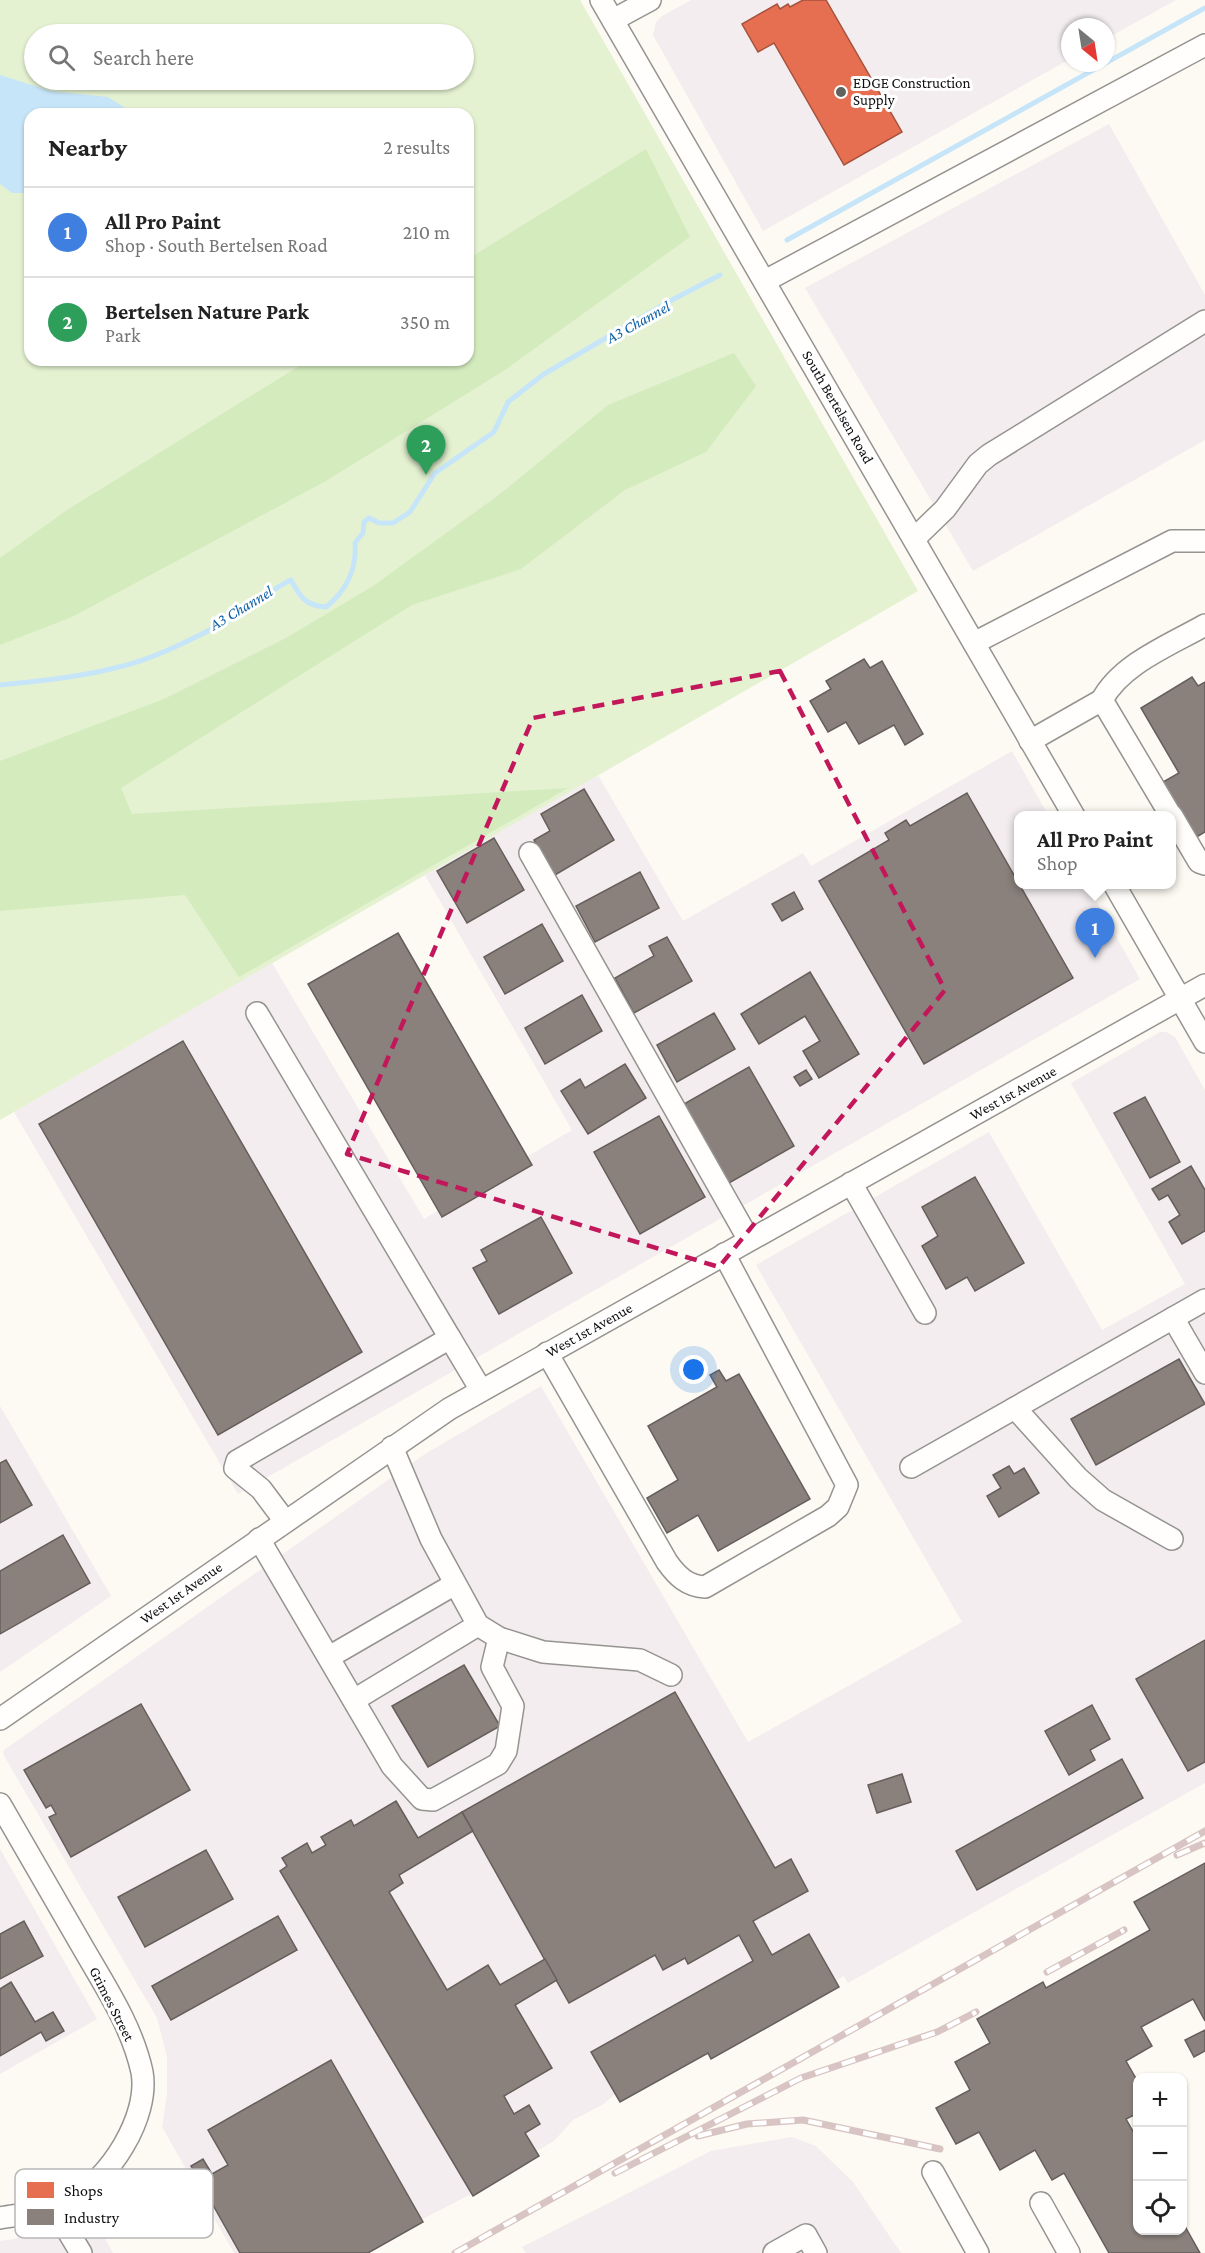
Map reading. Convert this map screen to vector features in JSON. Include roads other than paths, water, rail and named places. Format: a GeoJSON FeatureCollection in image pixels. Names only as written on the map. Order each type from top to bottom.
{"type":"FeatureCollection","features":[{"type":"Feature","properties":{"kind":"street","name":"South Bertelsen Road"},"geometry":{"type":"LineString","coordinates":[[601,0],[1071,811]]}},
{"type":"Feature","properties":{"kind":"street"},"geometry":{"type":"LineString","coordinates":[[613,20],[650,0]]}},
{"type":"Feature","properties":{"kind":"street"},"geometry":{"type":"LineString","coordinates":[[765,281],[1205,45]]}},
{"type":"Feature","properties":{"kind":"street"},"geometry":{"type":"LineString","coordinates":[[914,539],[945,509],[978,464],[989,455],[1205,321]]}},
{"type":"Feature","properties":{"kind":"street"},"geometry":{"type":"LineString","coordinates":[[974,643],[1172,541],[1205,541]]}},
{"type":"Feature","properties":{"kind":"street"},"geometry":{"type":"LineString","coordinates":[[1030,741],[1102,700],[1110,685],[1134,666],[1205,625]]}},
{"type":"Feature","properties":{"kind":"street"},"geometry":{"type":"LineString","coordinates":[[1102,700],[1168,811]]}},
{"type":"Feature","properties":{"kind":"street"},"geometry":{"type":"LineString","coordinates":[[1176,824],[1199,862],[1205,864]]}},
{"type":"Feature","properties":{"kind":"street"},"geometry":{"type":"LineString","coordinates":[[530,853],[749,1240]]}},
{"type":"Feature","properties":{"kind":"street"},"geometry":{"type":"LineString","coordinates":[[1116,889],[1205,1042]]}},
{"type":"Feature","properties":{"kind":"street","name":"West 1st Avenue"},"geometry":{"type":"LineString","coordinates":[[0,1719],[392,1447],[481,1390],[1205,984]]}},
{"type":"Feature","properties":{"kind":"street"},"geometry":{"type":"LineString","coordinates":[[257,1013],[481,1390]]}},
{"type":"Feature","properties":{"kind":"street"},"geometry":{"type":"LineString","coordinates":[[851,1183],[925,1313]]}},
{"type":"Feature","properties":{"kind":"street"},"geometry":{"type":"LineString","coordinates":[[547,1353],[675,1574],[694,1587],[705,1587],[828,1516],[838,1507],[847,1485],[723,1254]]}},
{"type":"Feature","properties":{"kind":"street"},"geometry":{"type":"LineString","coordinates":[[911,1467],[1205,1300]]}},
{"type":"Feature","properties":{"kind":"street"},"geometry":{"type":"LineString","coordinates":[[1173,1318],[1205,1373]]}},
{"type":"Feature","properties":{"kind":"street"},"geometry":{"type":"LineString","coordinates":[[285,1521],[261,1489],[235,1468],[237,1461],[450,1338]]}},
{"type":"Feature","properties":{"kind":"street"},"geometry":{"type":"LineString","coordinates":[[1015,1408],[1078,1478],[1104,1500],[1172,1539]]}},
{"type":"Feature","properties":{"kind":"street"},"geometry":{"type":"LineString","coordinates":[[392,1447],[431,1539],[478,1625],[499,1638],[543,1652],[640,1660],[671,1675]]}},
{"type":"Feature","properties":{"kind":"street"},"geometry":{"type":"LineString","coordinates":[[259,1539],[392,1766],[422,1799],[433,1800],[498,1764],[506,1751],[513,1706],[492,1667],[499,1638]]}},
{"type":"Feature","properties":{"kind":"street"},"geometry":{"type":"LineString","coordinates":[[329,1658],[455,1584]]}},
{"type":"Feature","properties":{"kind":"street"},"geometry":{"type":"LineString","coordinates":[[354,1700],[478,1625]]}},
{"type":"Feature","properties":{"kind":"street","name":"Grimes Street"},"geometry":{"type":"LineString","coordinates":[[0,1804],[120,2013],[142,2074],[141,2106],[126,2144],[106,2169]]}},
{"type":"Feature","properties":{"kind":"street"},"geometry":{"type":"LineString","coordinates":[[933,2172],[978,2253]]}},
{"type":"Feature","properties":{"kind":"street"},"geometry":{"type":"LineString","coordinates":[[1041,2203],[1070,2253]]}},
{"type":"Feature","properties":{"kind":"street","name":"Grimes Street"},"geometry":{"type":"LineString","coordinates":[[0,2218],[15,2215]]}},
{"type":"Feature","properties":{"kind":"street"},"geometry":{"type":"LineString","coordinates":[[774,2253],[806,2235],[816,2253]]}},
{"type":"Feature","properties":{"kind":"street"},"geometry":{"type":"LineString","coordinates":[[72,2238],[81,2253]]}},
{"type":"Feature","properties":{"kind":"water"},"geometry":{"type":"Polygon","coordinates":[[[0,75],[24,83],[24,90],[48,90],[108,97],[125,108],[24,108],[24,193],[12,193],[0,184],[0,75]]]}},
{"type":"Feature","properties":{"kind":"waterway","name":"A3 Channel"},"geometry":{"type":"LineString","coordinates":[[787,240],[1205,8]]}},
{"type":"Feature","properties":{"kind":"waterway","name":"A3 Channel"},"geometry":{"type":"LineString","coordinates":[[0,685],[90,673],[134,663],[184,643],[245,610],[291,580],[304,600],[313,605],[326,607],[340,594],[349,579],[354,562],[355,543],[363,533],[364,522],[369,518],[379,523],[393,523],[410,512],[435,473],[494,432],[508,402],[544,374],[668,302],[720,275]]}},
{"type":"Feature","properties":{"kind":"railway"},"geometry":{"type":"LineString","coordinates":[[455,2253],[1205,1831]]}},
{"type":"Feature","properties":{"kind":"railway"},"geometry":{"type":"LineString","coordinates":[[1177,1855],[1205,1843]]}},
{"type":"Feature","properties":{"kind":"railway"},"geometry":{"type":"LineString","coordinates":[[1047,1972],[1124,1930]]}},
{"type":"Feature","properties":{"kind":"railway"},"geometry":{"type":"LineString","coordinates":[[615,2173],[801,2078],[937,2032],[976,2012]]}},
{"type":"Feature","properties":{"kind":"railway"},"geometry":{"type":"LineString","coordinates":[[698,2136],[747,2124],[803,2120],[940,2149]]}},
{"type":"Feature","properties":{"kind":"place","name":"EDGE Construction Supply"},"geometry":{"type":"Point","coordinates":[841,92]}},
{"type":"Feature","properties":{"kind":"place","name":"Bertelsen Nature Park"},"geometry":{"type":"Point","coordinates":[426,475]}},
{"type":"Feature","properties":{"kind":"place","name":"All Pro Paint"},"geometry":{"type":"Point","coordinates":[1095,958]}}]}
